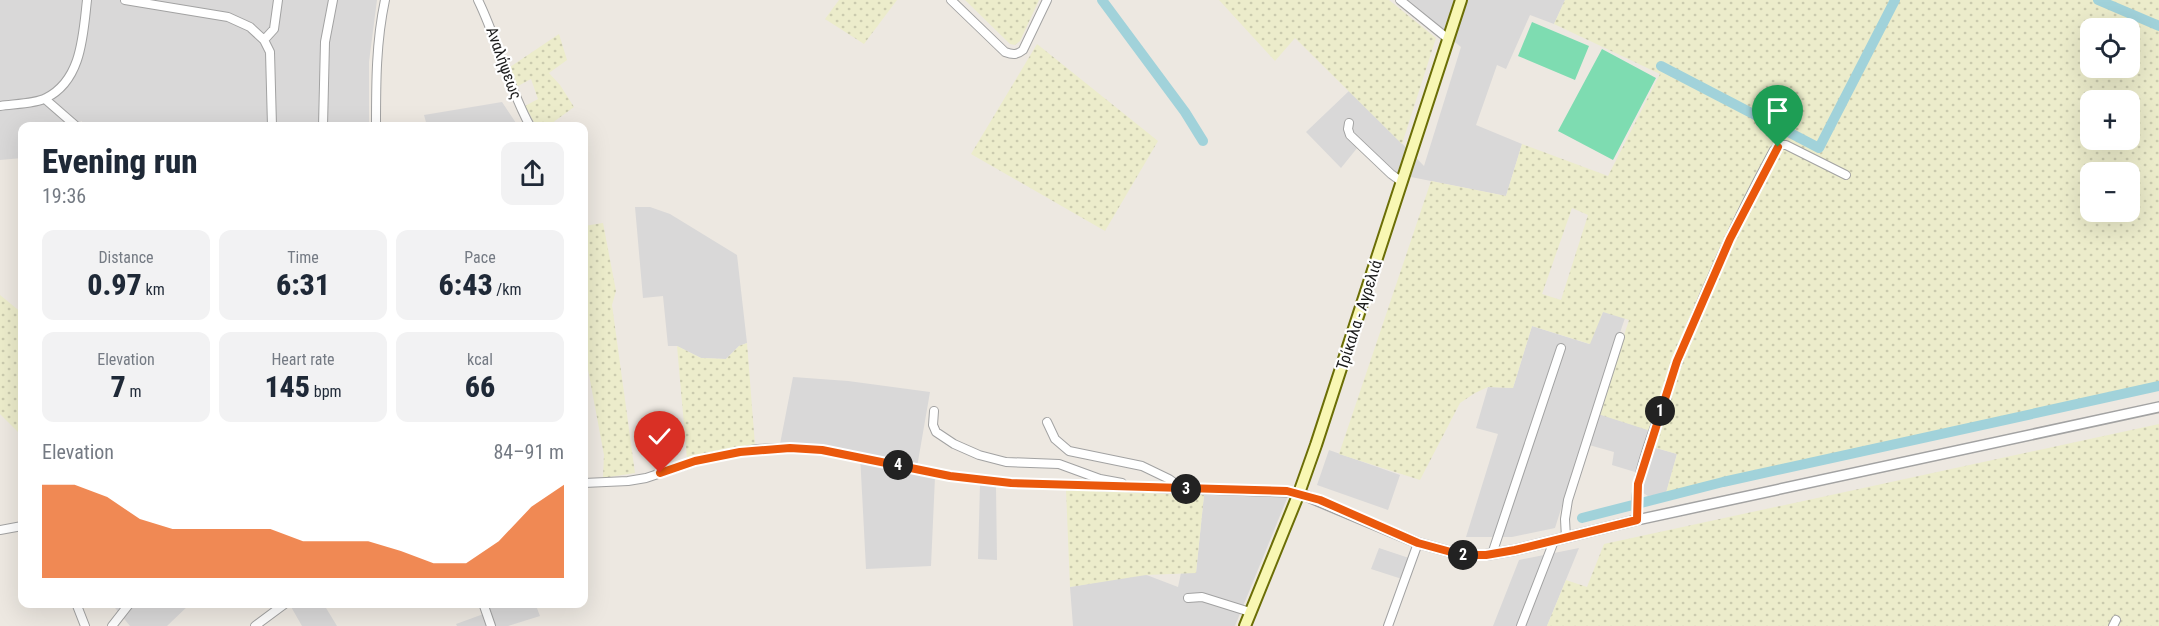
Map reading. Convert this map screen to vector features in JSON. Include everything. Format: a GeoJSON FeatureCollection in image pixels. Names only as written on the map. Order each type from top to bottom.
{"type":"FeatureCollection","features":[{"type":"Feature","properties":{"kind":"main road","name":"Τρίκαλα - Αγρελιά"},"geometry":{"type":"LineString","coordinates":[[1245,626],[1299,493],[1461,0]]}},
{"type":"Feature","properties":{"kind":"street"},"geometry":{"type":"LineString","coordinates":[[0,106],[45,99],[65,82],[81,49],[87,0]]}},
{"type":"Feature","properties":{"kind":"street"},"geometry":{"type":"LineString","coordinates":[[125,0],[228,17],[250,27],[264,40],[270,52],[272,122]]}},
{"type":"Feature","properties":{"kind":"street"},"geometry":{"type":"LineString","coordinates":[[264,40],[274,29],[278,0]]}},
{"type":"Feature","properties":{"kind":"street"},"geometry":{"type":"LineString","coordinates":[[323,122],[325,42],[333,0]]}},
{"type":"Feature","properties":{"kind":"street"},"geometry":{"type":"LineString","coordinates":[[376,122],[377,48],[385,0]]}},
{"type":"Feature","properties":{"kind":"street","name":"Αναλήψεως"},"geometry":{"type":"LineString","coordinates":[[478,0],[487,18],[516,102],[528,122]]}},
{"type":"Feature","properties":{"kind":"street"},"geometry":{"type":"LineString","coordinates":[[951,0],[1005,52],[1012,55],[1023,50],[1047,0]]}},
{"type":"Feature","properties":{"kind":"street"},"geometry":{"type":"LineString","coordinates":[[1400,0],[1447,38]]}},
{"type":"Feature","properties":{"kind":"street"},"geometry":{"type":"LineString","coordinates":[[45,99],[71,122]]}},
{"type":"Feature","properties":{"kind":"street"},"geometry":{"type":"LineString","coordinates":[[1349,123],[1350,135],[1390,174],[1402,182]]}},
{"type":"Feature","properties":{"kind":"street"},"geometry":{"type":"LineString","coordinates":[[1636,515],[1638,484],[1655,427],[1694,318],[1735,227],[1774,150],[1780,145],[1786,145],[1846,175]]}},
{"type":"Feature","properties":{"kind":"street"},"geometry":{"type":"LineString","coordinates":[[1566,538],[1564,524],[1568,500],[1620,337]]}},
{"type":"Feature","properties":{"kind":"street"},"geometry":{"type":"LineString","coordinates":[[1492,554],[1561,348]]}},
{"type":"Feature","properties":{"kind":"street"},"geometry":{"type":"LineString","coordinates":[[588,483],[628,481],[721,455],[758,449],[790,448],[836,453],[991,482],[1038,486],[1299,493],[1418,543],[1462,555],[1492,554],[1566,538],[1636,515],[2159,407]]}},
{"type":"Feature","properties":{"kind":"street"},"geometry":{"type":"LineString","coordinates":[[934,411],[933,422],[936,432],[954,444],[979,455],[1006,462],[1059,464],[1092,477],[1128,484],[1134,488]]}},
{"type":"Feature","properties":{"kind":"street"},"geometry":{"type":"LineString","coordinates":[[1047,422],[1055,439],[1069,452],[1142,466],[1180,484],[1183,489]]}},
{"type":"Feature","properties":{"kind":"street"},"geometry":{"type":"LineString","coordinates":[[0,530],[18,527]]}},
{"type":"Feature","properties":{"kind":"street"},"geometry":{"type":"LineString","coordinates":[[1521,626],[1554,541]]}},
{"type":"Feature","properties":{"kind":"street"},"geometry":{"type":"LineString","coordinates":[[1388,626],[1418,543]]}},
{"type":"Feature","properties":{"kind":"street"},"geometry":{"type":"LineString","coordinates":[[1188,597],[1202,597],[1250,612]]}},
{"type":"Feature","properties":{"kind":"street"},"geometry":{"type":"LineString","coordinates":[[78,608],[85,626]]}},
{"type":"Feature","properties":{"kind":"street"},"geometry":{"type":"LineString","coordinates":[[112,626],[126,608]]}},
{"type":"Feature","properties":{"kind":"street"},"geometry":{"type":"LineString","coordinates":[[255,626],[279,608]]}},
{"type":"Feature","properties":{"kind":"street"},"geometry":{"type":"LineString","coordinates":[[485,608],[491,626]]}},
{"type":"Feature","properties":{"kind":"shaded area"},"geometry":{"type":"Polygon","coordinates":[[[0,0],[377,0],[369,62],[369,122],[18,122],[18,158],[0,160],[0,0]]]}},
{"type":"Feature","properties":{"kind":"shaded area"},"geometry":{"type":"Polygon","coordinates":[[[1403,0],[1565,0],[1554,24],[1530,15],[1506,69],[1497,65],[1476,125],[1522,144],[1506,196],[1396,174],[1362,142],[1341,168],[1306,132],[1350,90],[1424,166],[1461,47],[1403,0]]]}},
{"type":"Feature","properties":{"kind":"shaded area"},"geometry":{"type":"Polygon","coordinates":[[[502,102],[515,122],[426,122],[424,115],[502,102]]]}},
{"type":"Feature","properties":{"kind":"shaded area"},"geometry":{"type":"Polygon","coordinates":[[[635,207],[650,207],[670,214],[737,255],[747,343],[739,346],[726,359],[701,358],[677,346],[668,346],[663,296],[643,298],[635,207]]]}},
{"type":"Feature","properties":{"kind":"shaded area"},"geometry":{"type":"Polygon","coordinates":[[[1603,311],[1625,318],[1593,412],[1649,430],[1645,445],[1677,454],[1666,493],[1648,496],[1640,491],[1645,475],[1612,465],[1614,452],[1582,443],[1555,528],[1512,537],[1466,537],[1498,434],[1476,428],[1488,387],[1513,388],[1532,326],[1589,344],[1603,311]]]}},
{"type":"Feature","properties":{"kind":"shaded area"},"geometry":{"type":"Polygon","coordinates":[[[793,377],[848,381],[930,392],[916,473],[935,477],[931,566],[866,569],[860,454],[823,446],[780,444],[793,377]]]}},
{"type":"Feature","properties":{"kind":"shaded area"},"geometry":{"type":"Polygon","coordinates":[[[1329,450],[1400,475],[1388,510],[1317,485],[1329,450]]]}},
{"type":"Feature","properties":{"kind":"shaded area"},"geometry":{"type":"Polygon","coordinates":[[[980,484],[996,486],[997,560],[978,559],[980,484]]]}},
{"type":"Feature","properties":{"kind":"shaded area"},"geometry":{"type":"Polygon","coordinates":[[[1204,495],[1288,496],[1235,626],[1073,626],[1070,587],[1144,574],[1178,587],[1181,573],[1196,573],[1204,495]]]}},
{"type":"Feature","properties":{"kind":"shaded area"},"geometry":{"type":"Polygon","coordinates":[[[1379,548],[1409,558],[1402,579],[1371,569],[1379,548]]]}},
{"type":"Feature","properties":{"kind":"shaded area"},"geometry":{"type":"Polygon","coordinates":[[[1579,548],[1547,626],[1493,626],[1519,560],[1579,548]]]}},
{"type":"Feature","properties":{"kind":"shaded area"},"geometry":{"type":"Polygon","coordinates":[[[115,608],[186,608],[167,626],[130,626],[115,608]]]}},
{"type":"Feature","properties":{"kind":"shaded area"},"geometry":{"type":"Polygon","coordinates":[[[292,608],[326,608],[337,626],[302,626],[292,608]]]}},
{"type":"Feature","properties":{"kind":"shaded area"},"geometry":{"type":"Polygon","coordinates":[[[488,608],[537,608],[540,616],[508,626],[457,626],[456,624],[489,612],[488,608]]]}},
{"type":"Feature","properties":{"kind":"green space"},"geometry":{"type":"Polygon","coordinates":[[[839,0],[897,0],[864,44],[825,19],[839,0]]]}},
{"type":"Feature","properties":{"kind":"green space"},"geometry":{"type":"Polygon","coordinates":[[[965,0],[1039,0],[1020,41],[1015,45],[1010,44],[965,0]]]}},
{"type":"Feature","properties":{"kind":"green space"},"geometry":{"type":"Polygon","coordinates":[[[1219,0],[1389,0],[1436,38],[1402,144],[1295,38],[1275,61],[1219,0]]]}},
{"type":"Feature","properties":{"kind":"green space"},"geometry":{"type":"Polygon","coordinates":[[[1565,0],[2159,0],[2159,384],[1666,493],[1677,454],[1653,447],[1657,433],[1598,414],[1629,320],[1603,312],[1590,344],[1532,326],[1513,388],[1488,387],[1460,403],[1420,480],[1339,454],[1431,181],[1506,196],[1522,144],[1608,176],[1660,74],[1554,24],[1565,0]],[[1572,208],[1542,294],[1561,300],[1588,215],[1572,208]]]}},
{"type":"Feature","properties":{"kind":"green space"},"geometry":{"type":"Polygon","coordinates":[[[1532,22],[1589,46],[1575,80],[1518,56],[1532,22]]]}},
{"type":"Feature","properties":{"kind":"green space"},"geometry":{"type":"Polygon","coordinates":[[[559,34],[567,60],[549,73],[574,107],[553,122],[534,122],[525,106],[538,99],[531,79],[516,87],[510,67],[559,34]]]}},
{"type":"Feature","properties":{"kind":"green space"},"geometry":{"type":"Polygon","coordinates":[[[1037,44],[1158,141],[1105,231],[971,154],[1037,44]]]}},
{"type":"Feature","properties":{"kind":"green space"},"geometry":{"type":"Polygon","coordinates":[[[1602,49],[1656,78],[1613,160],[1558,131],[1602,49]]]}},
{"type":"Feature","properties":{"kind":"green space"},"geometry":{"type":"Polygon","coordinates":[[[603,223],[616,291],[612,305],[635,473],[603,478],[604,455],[588,369],[588,225],[603,223]]]}},
{"type":"Feature","properties":{"kind":"green space"},"geometry":{"type":"Polygon","coordinates":[[[0,295],[18,310],[18,432],[0,414],[0,295]]]}},
{"type":"Feature","properties":{"kind":"green space"},"geometry":{"type":"Polygon","coordinates":[[[747,343],[755,445],[687,459],[677,346],[701,358],[726,359],[739,346],[747,343]]]}},
{"type":"Feature","properties":{"kind":"green space"},"geometry":{"type":"Polygon","coordinates":[[[2159,424],[2159,626],[1547,626],[1566,580],[1587,587],[1604,544],[2159,424]]]}},
{"type":"Feature","properties":{"kind":"green space"},"geometry":{"type":"Polygon","coordinates":[[[1066,490],[1204,495],[1196,573],[1146,575],[1070,587],[1066,490]]]}},
{"type":"Feature","properties":{"kind":"waterway"},"geometry":{"type":"LineString","coordinates":[[1102,0],[1185,112],[1203,141]]}},
{"type":"Feature","properties":{"kind":"waterway"},"geometry":{"type":"LineString","coordinates":[[1661,66],[1819,148],[1895,0]]}},
{"type":"Feature","properties":{"kind":"waterway"},"geometry":{"type":"LineString","coordinates":[[2098,0],[2159,26]]}},
{"type":"Feature","properties":{"kind":"waterway"},"geometry":{"type":"LineString","coordinates":[[1582,518],[1723,482],[2159,386]]}},
{"type":"Feature","properties":{"kind":"route"},"geometry":{"type":"LineString","coordinates":[[660,473],[695,461],[740,452],[790,448],[822,450],[950,476],[1038,486],[1287,491],[1320,500],[1418,543],[1462,555],[1486,555],[1515,550],[1637,520],[1638,484],[1677,361],[1730,239],[1774,150],[1778,147]]}}]}
